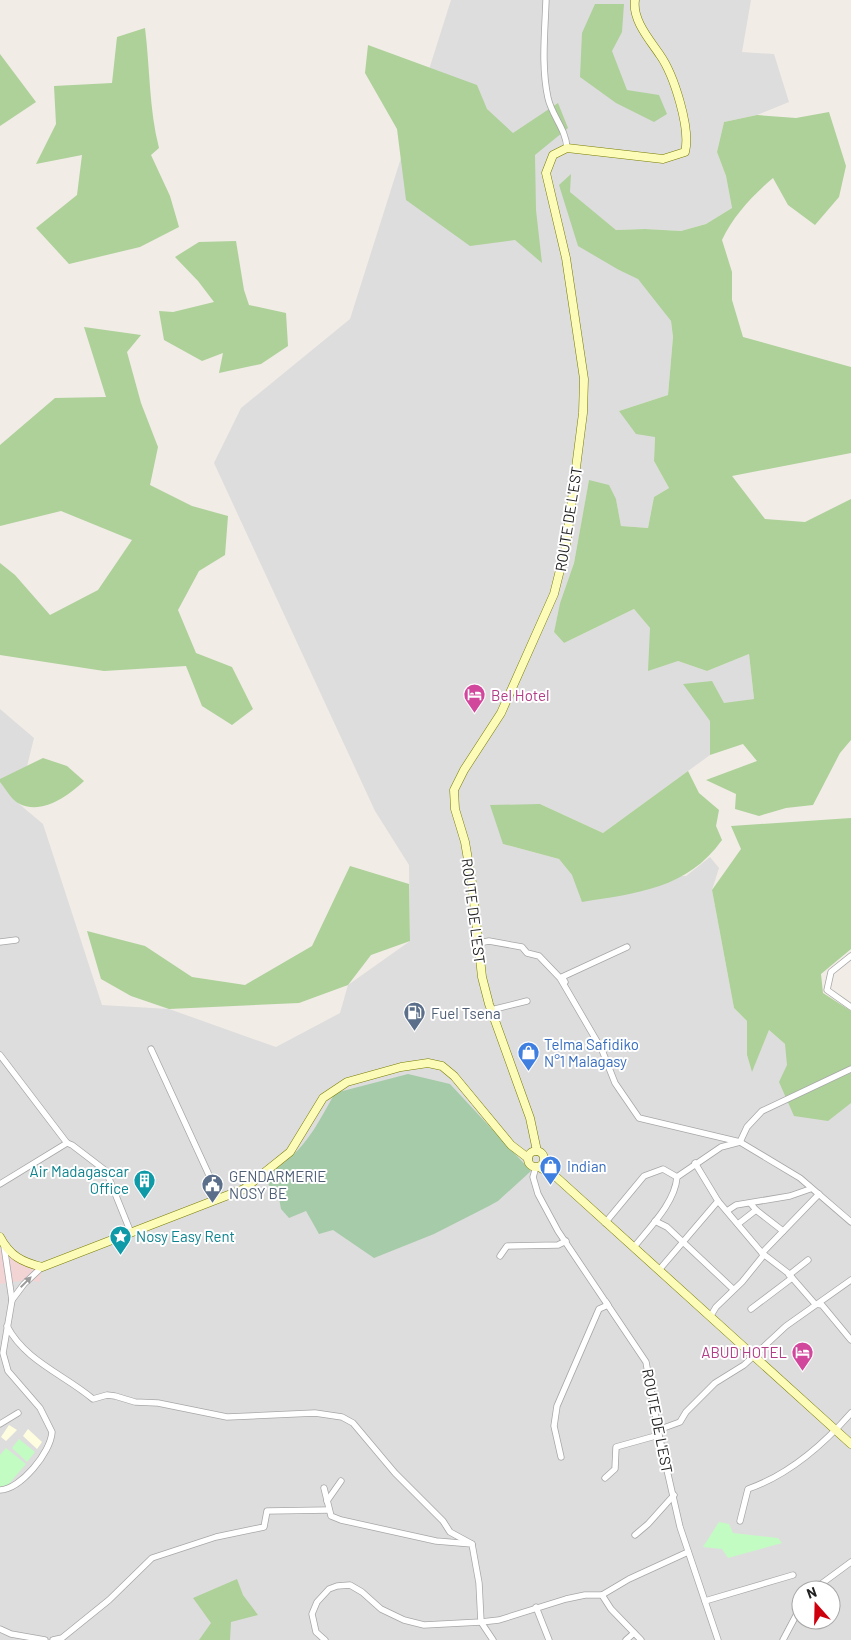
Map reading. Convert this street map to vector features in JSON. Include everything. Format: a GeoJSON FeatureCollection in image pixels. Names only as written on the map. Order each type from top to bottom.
{"type":"FeatureCollection","features":[{"type":"Feature","properties":{"kind":"main road"},"geometry":{"type":"LineString","coordinates":[[567,148],[663,159],[684,152],[686,133],[678,96],[661,56],[651,44],[634,8],[635,0]]}},
{"type":"Feature","properties":{"kind":"main road","name":"ROUTE DE L'EST"},"geometry":{"type":"LineString","coordinates":[[532,1153],[530,1118],[491,1010],[482,977],[472,883],[465,842],[455,809],[454,790],[464,770],[501,713],[554,594],[566,546],[583,413],[584,379],[566,258],[546,173],[553,155],[567,148]]}},
{"type":"Feature","properties":{"kind":"main road"},"geometry":{"type":"LineString","coordinates":[[2,1241],[21,1261],[42,1266],[244,1189],[290,1152],[323,1098],[347,1082],[416,1064],[442,1066],[454,1076],[517,1150],[543,1154],[548,1171]]}},
{"type":"Feature","properties":{"kind":"main road"},"geometry":{"type":"LineString","coordinates":[[532,1153],[530,1164],[548,1171],[851,1444]]}},
{"type":"Feature","properties":{"kind":"main road"},"geometry":{"type":"LineString","coordinates":[[537,1167],[544,1158]]}},
{"type":"Feature","properties":{"kind":"street"},"geometry":{"type":"LineString","coordinates":[[546,0],[544,72],[548,100],[566,135],[567,148]]}},
{"type":"Feature","properties":{"kind":"street"},"geometry":{"type":"LineString","coordinates":[[0,942],[16,940]]}},
{"type":"Feature","properties":{"kind":"street"},"geometry":{"type":"LineString","coordinates":[[479,943],[489,941],[522,947],[527,953],[539,956],[568,988]]}},
{"type":"Feature","properties":{"kind":"street"},"geometry":{"type":"LineString","coordinates":[[627,947],[562,977],[602,1050],[615,1083],[639,1118],[740,1142],[790,1171],[851,1222]]}},
{"type":"Feature","properties":{"kind":"street"},"geometry":{"type":"LineString","coordinates":[[851,956],[831,972],[826,990],[851,1007]]}},
{"type":"Feature","properties":{"kind":"street"},"geometry":{"type":"LineString","coordinates":[[491,1010],[527,1001]]}},
{"type":"Feature","properties":{"kind":"street"},"geometry":{"type":"LineString","coordinates":[[151,1049],[220,1199]]}},
{"type":"Feature","properties":{"kind":"street"},"geometry":{"type":"LineString","coordinates":[[0,1055],[67,1143],[106,1171],[131,1233]]}},
{"type":"Feature","properties":{"kind":"street"},"geometry":{"type":"LineString","coordinates":[[677,1177],[695,1163],[722,1147],[740,1142],[747,1127],[762,1111],[851,1068]]}},
{"type":"Feature","properties":{"kind":"street"},"geometry":{"type":"LineString","coordinates":[[0,1184],[67,1143]]}},
{"type":"Feature","properties":{"kind":"street"},"geometry":{"type":"LineString","coordinates":[[695,1163],[718,1201],[762,1252],[791,1276],[815,1304],[822,1305],[851,1340]]}},
{"type":"Feature","properties":{"kind":"street","name":"ROUTE DE L'EST"},"geometry":{"type":"LineString","coordinates":[[537,1167],[533,1177],[538,1194],[566,1241],[646,1362],[659,1432],[688,1552],[718,1640]]}},
{"type":"Feature","properties":{"kind":"street"},"geometry":{"type":"LineString","coordinates":[[605,1223],[644,1176],[663,1169],[677,1177]]}},
{"type":"Feature","properties":{"kind":"street"},"geometry":{"type":"LineString","coordinates":[[634,1247],[655,1221],[677,1184],[677,1177]]}},
{"type":"Feature","properties":{"kind":"street"},"geometry":{"type":"LineString","coordinates":[[727,1211],[736,1205],[790,1196],[810,1189]]}},
{"type":"Feature","properties":{"kind":"street"},"geometry":{"type":"LineString","coordinates":[[710,1317],[716,1307],[742,1282],[763,1256],[762,1252],[818,1194]]}},
{"type":"Feature","properties":{"kind":"street"},"geometry":{"type":"LineString","coordinates":[[659,1270],[718,1201]]}},
{"type":"Feature","properties":{"kind":"street"},"geometry":{"type":"LineString","coordinates":[[751,1204],[783,1231]]}},
{"type":"Feature","properties":{"kind":"street"},"geometry":{"type":"LineString","coordinates":[[738,1224],[756,1210]]}},
{"type":"Feature","properties":{"kind":"street"},"geometry":{"type":"LineString","coordinates":[[655,1221],[667,1227],[733,1289]]}},
{"type":"Feature","properties":{"kind":"street"},"geometry":{"type":"LineString","coordinates":[[0,1490],[13,1485],[36,1465],[48,1450],[52,1432],[40,1408],[8,1370],[3,1353],[2,1334],[7,1326],[12,1300],[2,1241]]}},
{"type":"Feature","properties":{"kind":"street"},"geometry":{"type":"LineString","coordinates":[[500,1256],[507,1246],[558,1245],[566,1241]]}},
{"type":"Feature","properties":{"kind":"street"},"geometry":{"type":"LineString","coordinates":[[751,1309],[808,1260]]}},
{"type":"Feature","properties":{"kind":"street"},"geometry":{"type":"LineString","coordinates":[[12,1300],[24,1284],[42,1266]]}},
{"type":"Feature","properties":{"kind":"street"},"geometry":{"type":"LineString","coordinates":[[605,1478],[615,1469],[616,1447],[659,1432],[680,1422],[686,1412],[715,1384],[755,1357],[786,1326],[803,1316],[815,1304],[851,1280]]}},
{"type":"Feature","properties":{"kind":"street"},"geometry":{"type":"LineString","coordinates":[[561,1457],[554,1426],[557,1406],[599,1309],[608,1305],[602,1295]]}},
{"type":"Feature","properties":{"kind":"street"},"geometry":{"type":"LineString","coordinates":[[7,1326],[14,1340],[30,1354],[93,1399],[106,1395],[115,1396],[135,1402],[158,1403],[227,1417],[315,1413],[332,1414],[348,1420],[395,1473],[443,1521],[450,1532],[472,1544]]}},
{"type":"Feature","properties":{"kind":"street"},"geometry":{"type":"LineString","coordinates":[[0,1424],[18,1413]]}},
{"type":"Feature","properties":{"kind":"street"},"geometry":{"type":"LineString","coordinates":[[740,1521],[748,1489],[770,1482],[809,1455],[837,1431],[851,1413]]}},
{"type":"Feature","properties":{"kind":"street"},"geometry":{"type":"LineString","coordinates":[[327,1501],[341,1481]]}},
{"type":"Feature","properties":{"kind":"street"},"geometry":{"type":"LineString","coordinates":[[324,1488],[330,1516],[401,1535],[436,1541],[472,1544]]}},
{"type":"Feature","properties":{"kind":"street"},"geometry":{"type":"LineString","coordinates":[[635,1535],[648,1524],[674,1495]]}},
{"type":"Feature","properties":{"kind":"street"},"geometry":{"type":"LineString","coordinates":[[53,1640],[62,1638],[109,1600],[152,1558],[224,1535],[264,1527],[266,1511],[329,1510]]}},
{"type":"Feature","properties":{"kind":"street"},"geometry":{"type":"LineString","coordinates":[[472,1544],[479,1583],[481,1622],[493,1640]]}},
{"type":"Feature","properties":{"kind":"street"},"geometry":{"type":"LineString","coordinates":[[325,1640],[316,1632],[312,1614],[317,1602],[329,1589],[350,1585],[381,1609],[404,1620],[424,1625],[481,1622],[499,1620],[536,1607],[585,1595],[602,1595],[629,1579],[688,1552]]}},
{"type":"Feature","properties":{"kind":"street"},"geometry":{"type":"LineString","coordinates":[[826,1580],[851,1562]]}},
{"type":"Feature","properties":{"kind":"street"},"geometry":{"type":"LineString","coordinates":[[705,1601],[793,1575]]}},
{"type":"Feature","properties":{"kind":"street"},"geometry":{"type":"LineString","coordinates":[[602,1595],[611,1609],[641,1640]]}},
{"type":"Feature","properties":{"kind":"street"},"geometry":{"type":"LineString","coordinates":[[536,1607],[549,1640]]}},
{"type":"Feature","properties":{"kind":"street"},"geometry":{"type":"LineString","coordinates":[[783,1640],[791,1625]]}},
{"type":"Feature","properties":{"kind":"street"},"geometry":{"type":"LineString","coordinates":[[0,1629],[25,1638],[45,1640]]}},
{"type":"Feature","properties":{"kind":"street"},"geometry":{"type":"LineString","coordinates":[[626,1640],[634,1633]]}},
{"type":"Feature","properties":{"kind":"shaded area"},"geometry":{"type":"Polygon","coordinates":[[[451,0],[751,0],[742,52],[774,54],[789,102],[757,115],[724,122],[717,152],[726,176],[732,208],[706,224],[681,231],[616,230],[560,185],[619,270],[638,278],[652,295],[671,321],[673,337],[668,395],[619,411],[655,437],[654,461],[669,488],[654,497],[648,528],[621,526],[616,499],[589,481],[574,563],[560,603],[554,632],[564,643],[634,609],[678,661],[707,671],[749,654],[754,699],[724,704],[710,721],[710,755],[603,833],[540,804],[503,844],[559,859],[572,875],[686,876],[710,857],[719,868],[712,890],[734,1008],[747,1021],[747,1055],[752,1071],[769,1030],[785,1044],[851,1062],[851,1640],[0,1640],[0,709],[34,738],[18,803],[43,824],[102,1005],[169,1009],[276,1047],[340,1013],[348,985],[410,941],[409,865],[375,811],[214,463],[241,408],[350,319],[451,0]]]}},
{"type":"Feature","properties":{"kind":"shaded area"},"geometry":{"type":"Polygon","coordinates":[[[0,1248],[41,1270],[40,1282],[28,1280],[0,1284],[0,1248]]]}},
{"type":"Feature","properties":{"kind":"shaded area"},"geometry":{"type":"Polygon","coordinates":[[[9,1425],[17,1430],[6,1441],[1,1437],[9,1425]]]}},
{"type":"Feature","properties":{"kind":"shaded area"},"geometry":{"type":"Polygon","coordinates":[[[28,1429],[42,1442],[37,1449],[23,1436],[28,1429]]]}},
{"type":"Feature","properties":{"kind":"green space"},"geometry":{"type":"Polygon","coordinates":[[[595,4],[624,4],[622,32],[612,51],[627,90],[659,95],[667,114],[654,122],[616,103],[580,77],[582,33],[595,4]]]}},
{"type":"Feature","properties":{"kind":"green space"},"geometry":{"type":"Polygon","coordinates":[[[145,28],[151,103],[159,148],[151,155],[170,196],[179,227],[140,247],[69,264],[36,228],[77,195],[82,155],[36,164],[56,124],[54,86],[112,83],[117,37],[145,28]]]}},
{"type":"Feature","properties":{"kind":"green space"},"geometry":{"type":"Polygon","coordinates":[[[368,45],[477,85],[487,109],[513,133],[558,103],[568,128],[535,155],[536,210],[542,263],[515,240],[470,246],[406,200],[397,129],[365,73],[368,45]]]}},
{"type":"Feature","properties":{"kind":"green space"},"geometry":{"type":"Polygon","coordinates":[[[0,54],[36,102],[0,126],[0,54]]]}},
{"type":"Feature","properties":{"kind":"green space"},"geometry":{"type":"Polygon","coordinates":[[[829,112],[846,166],[839,197],[815,225],[788,205],[773,178],[744,206],[722,240],[732,272],[732,300],[743,337],[851,367],[851,453],[732,476],[765,519],[805,522],[851,499],[851,740],[840,753],[813,805],[786,808],[759,816],[735,809],[736,794],[706,780],[757,761],[743,744],[710,755],[710,721],[683,684],[712,681],[724,703],[754,699],[749,654],[707,671],[678,661],[648,671],[650,628],[634,609],[564,643],[554,632],[560,603],[574,563],[589,480],[609,485],[616,499],[621,526],[648,528],[654,497],[669,488],[654,461],[655,437],[636,434],[619,411],[668,395],[673,337],[671,321],[638,279],[578,246],[559,185],[571,174],[570,192],[616,230],[681,231],[706,224],[732,208],[726,176],[717,152],[724,122],[757,115],[796,118],[829,112]]]}},
{"type":"Feature","properties":{"kind":"green space"},"geometry":{"type":"Polygon","coordinates":[[[236,241],[244,290],[249,305],[286,313],[288,346],[261,364],[219,373],[223,353],[202,361],[164,340],[159,311],[173,312],[214,302],[198,281],[175,257],[199,242],[236,241]]]}},
{"type":"Feature","properties":{"kind":"green space"},"geometry":{"type":"Polygon","coordinates":[[[84,327],[141,335],[127,352],[141,403],[158,447],[150,485],[192,506],[228,516],[225,555],[199,571],[178,610],[196,653],[232,667],[253,709],[232,725],[202,706],[186,666],[104,671],[0,655],[0,563],[15,575],[50,615],[98,590],[132,540],[61,511],[0,526],[0,445],[55,398],[106,397],[84,327]]]}},
{"type":"Feature","properties":{"kind":"green space"},"geometry":{"type":"Polygon","coordinates":[[[43,758],[67,766],[84,781],[70,793],[45,806],[27,806],[18,803],[8,793],[0,779],[43,758]]]}},
{"type":"Feature","properties":{"kind":"green space"},"geometry":{"type":"Polygon","coordinates":[[[688,771],[699,793],[719,810],[716,826],[722,840],[693,869],[677,879],[641,891],[582,902],[572,875],[559,859],[503,844],[490,805],[540,804],[603,833],[688,771]]]}},
{"type":"Feature","properties":{"kind":"green space"},"geometry":{"type":"Polygon","coordinates":[[[851,818],[851,949],[821,974],[823,993],[851,1011],[851,1103],[828,1121],[794,1116],[779,1082],[787,1065],[785,1044],[769,1030],[752,1072],[747,1055],[747,1021],[734,1008],[712,890],[741,849],[731,826],[851,818]]]}},
{"type":"Feature","properties":{"kind":"green space"},"geometry":{"type":"Polygon","coordinates":[[[350,866],[409,884],[410,941],[371,955],[348,985],[299,1003],[169,1009],[131,996],[101,979],[87,931],[145,946],[192,977],[245,985],[312,946],[350,866]]]}},
{"type":"Feature","properties":{"kind":"green space"},"geometry":{"type":"Polygon","coordinates":[[[408,1074],[450,1084],[531,1171],[498,1201],[489,1206],[434,1234],[374,1258],[333,1230],[319,1234],[306,1211],[289,1218],[281,1209],[278,1193],[273,1192],[264,1177],[278,1168],[298,1150],[313,1130],[335,1093],[408,1074]]]}},
{"type":"Feature","properties":{"kind":"green space"},"geometry":{"type":"Polygon","coordinates":[[[19,1439],[35,1452],[27,1462],[12,1448],[19,1439]]]}},
{"type":"Feature","properties":{"kind":"green space"},"geometry":{"type":"Polygon","coordinates":[[[6,1448],[26,1464],[8,1485],[0,1487],[0,1455],[6,1448]]]}},
{"type":"Feature","properties":{"kind":"green space"},"geometry":{"type":"Polygon","coordinates":[[[719,1522],[729,1524],[733,1533],[778,1538],[782,1543],[728,1558],[722,1549],[703,1547],[719,1522]]]}},
{"type":"Feature","properties":{"kind":"green space"},"geometry":{"type":"Polygon","coordinates":[[[237,1579],[243,1595],[258,1615],[231,1622],[230,1640],[199,1640],[211,1623],[193,1598],[237,1579]]]}},
{"type":"Feature","properties":{"kind":"place","name":"Bel Hotel"},"geometry":{"type":"Point","coordinates":[475,714]}},
{"type":"Feature","properties":{"kind":"place","name":"Fuel Tsena"},"geometry":{"type":"Point","coordinates":[415,1032]}},
{"type":"Feature","properties":{"kind":"place","name":"Telma Safidiko N°1 Malagasy"},"geometry":{"type":"Point","coordinates":[528,1072]}},
{"type":"Feature","properties":{"kind":"place","name":"Indian"},"geometry":{"type":"Point","coordinates":[551,1185]}},
{"type":"Feature","properties":{"kind":"place","name":"Air Madagascar Office"},"geometry":{"type":"Point","coordinates":[145,1199]}},
{"type":"Feature","properties":{"kind":"place","name":"GENDARMERIE NOSY BE"},"geometry":{"type":"Point","coordinates":[213,1204]}},
{"type":"Feature","properties":{"kind":"place","name":"Nosy Easy Rent"},"geometry":{"type":"Point","coordinates":[120,1255]}},
{"type":"Feature","properties":{"kind":"place","name":"ABUD HOTEL"},"geometry":{"type":"Point","coordinates":[803,1371]}}]}
